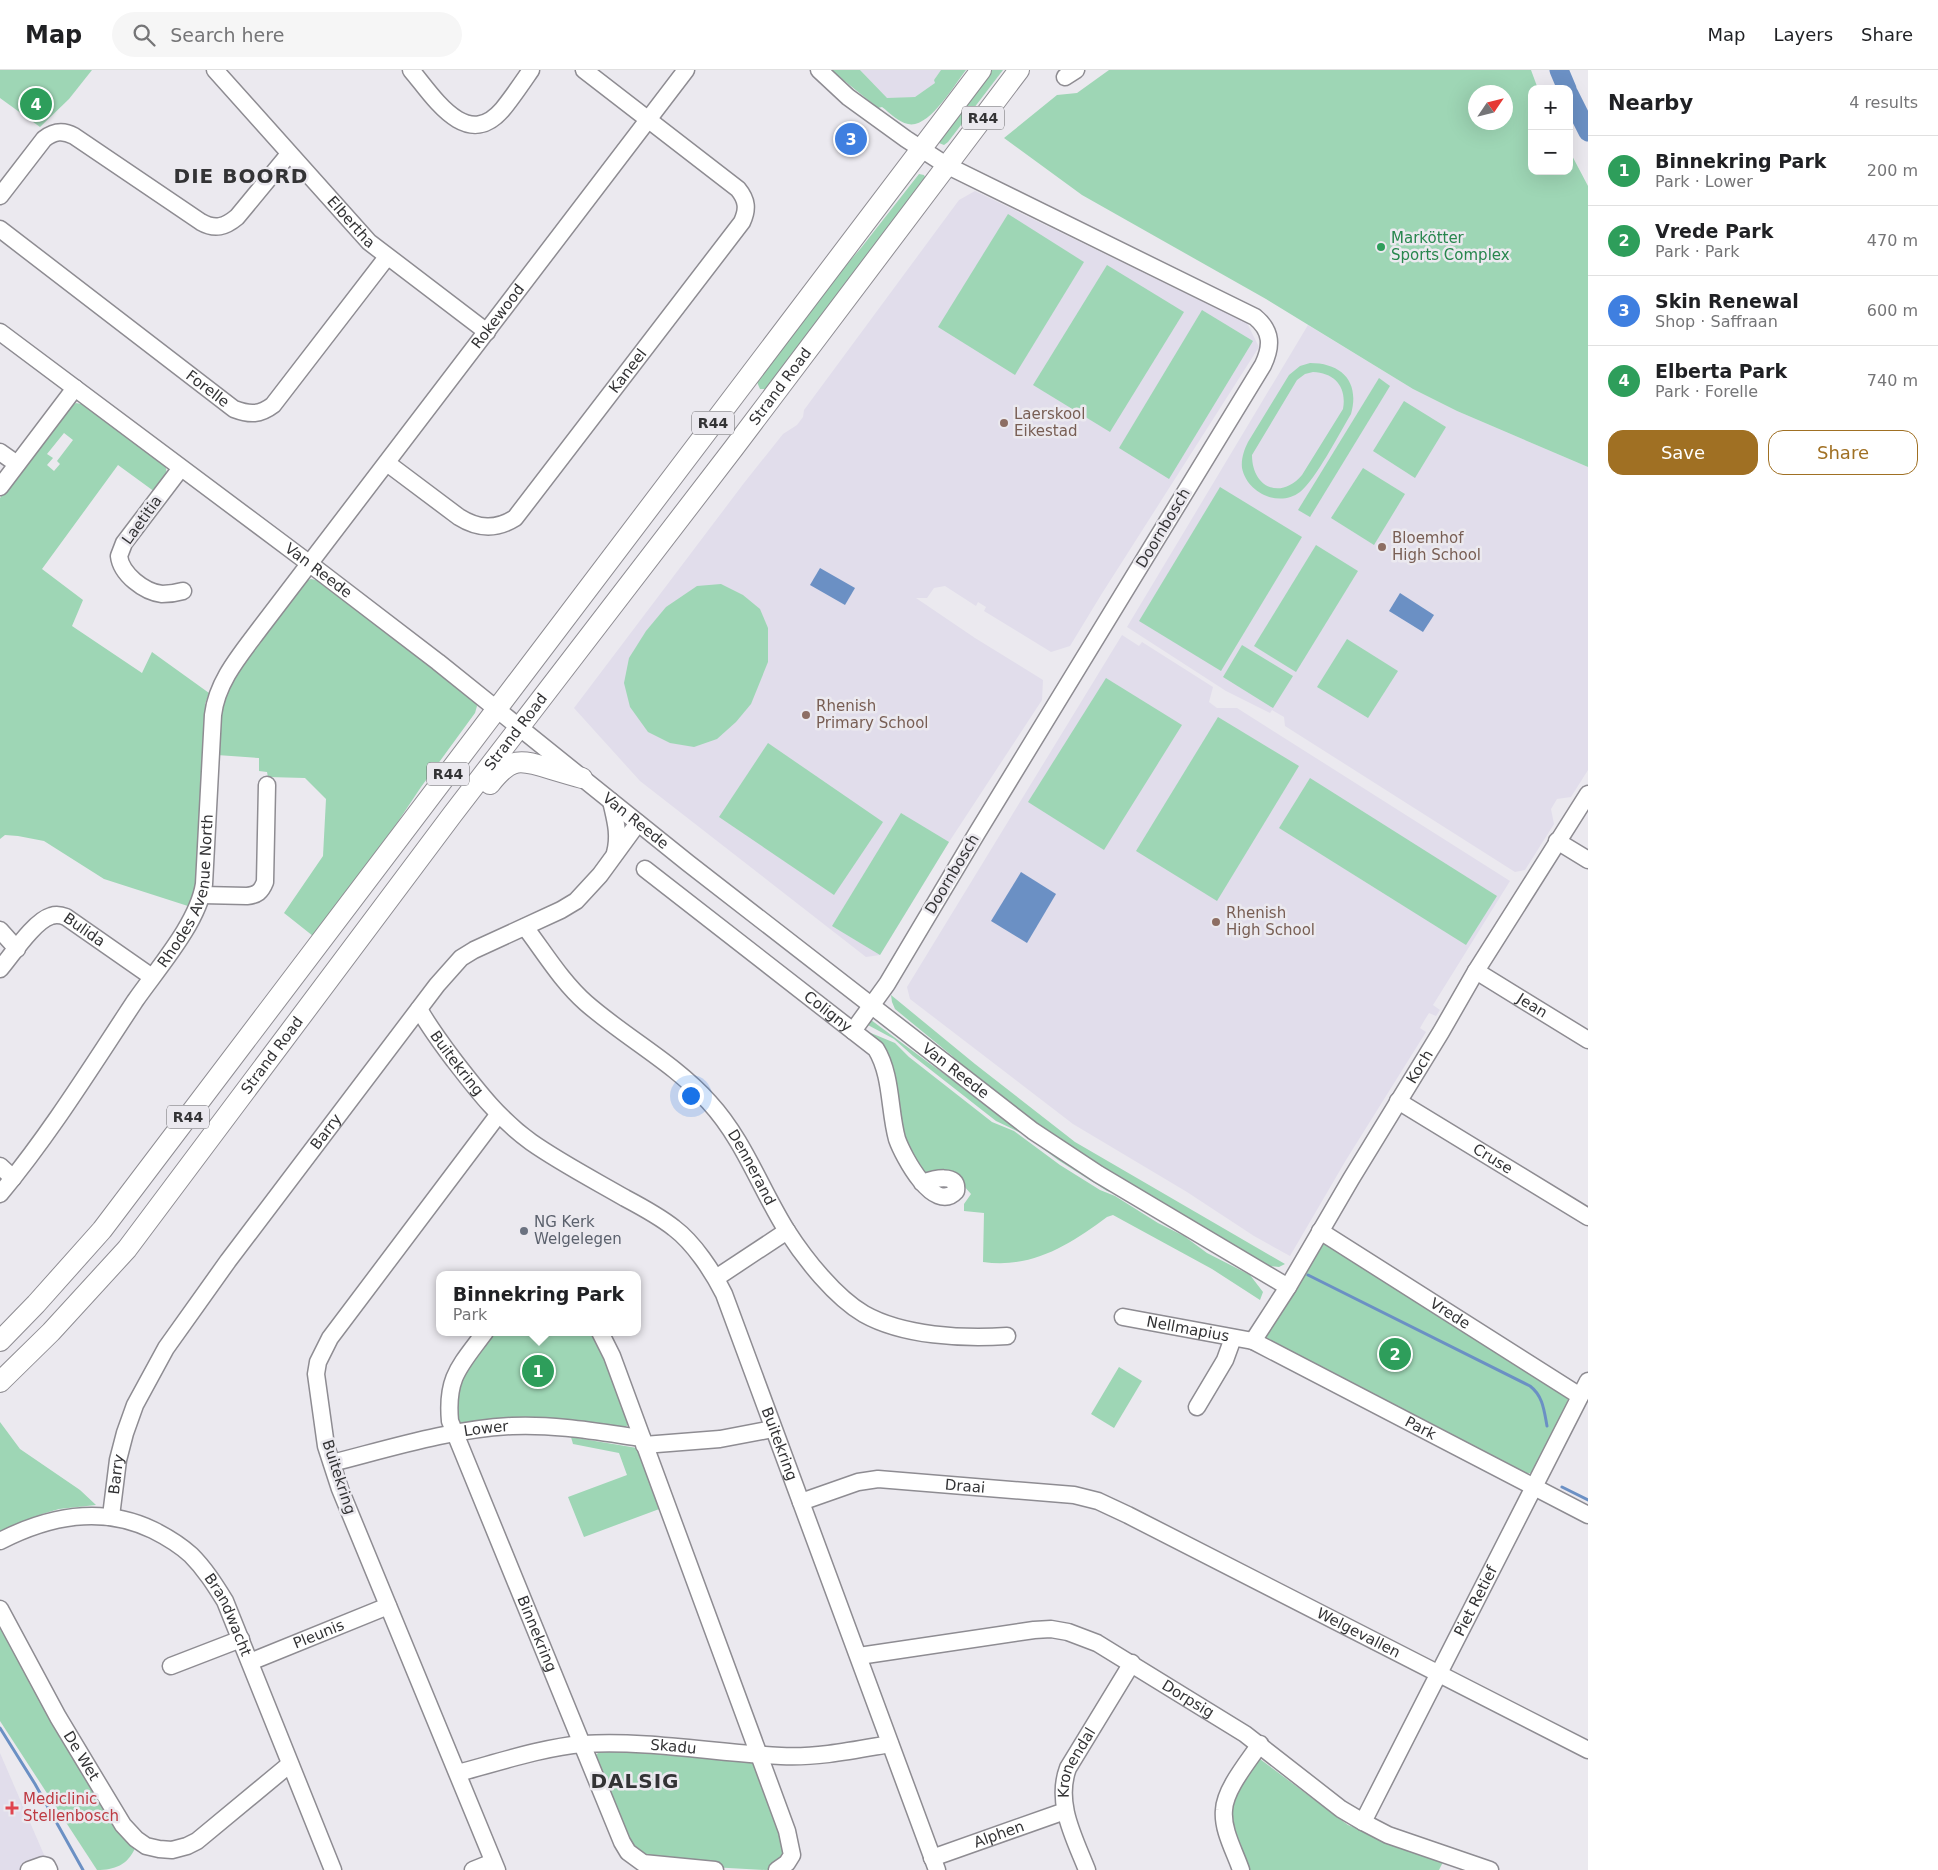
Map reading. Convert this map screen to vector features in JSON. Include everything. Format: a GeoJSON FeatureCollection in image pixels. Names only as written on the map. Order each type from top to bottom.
{"type":"FeatureCollection","features":[{"type":"Feature","properties":{"kind":"main road","name":"Strand Road"},"geometry":{"type":"LineString","coordinates":[[0,1341],[102,1230],[981,70]]}},
{"type":"Feature","properties":{"kind":"main road","name":"Strand Road"},"geometry":{"type":"LineString","coordinates":[[0,1382],[51,1332],[127,1249],[452,815],[521,728],[1019,70]]}},
{"type":"Feature","properties":{"kind":"main road"},"geometry":{"type":"LineString","coordinates":[[452,815],[467,808],[478,799],[495,777],[507,766],[516,762],[526,761],[582,778]]}},
{"type":"Feature","properties":{"kind":"street","name":"Elbertha"},"geometry":{"type":"LineString","coordinates":[[215,70],[353,227],[387,257],[487,332]]}},
{"type":"Feature","properties":{"kind":"street"},"geometry":{"type":"LineString","coordinates":[[410,70],[446,110],[458,121],[468,125],[480,124],[492,119],[531,70]]}},
{"type":"Feature","properties":{"kind":"street","name":"Kaneel"},"geometry":{"type":"LineString","coordinates":[[386,463],[471,524],[495,528],[506,524],[520,513],[742,222],[746,214],[747,204],[744,196],[738,189],[584,70]]}},
{"type":"Feature","properties":{"kind":"street","name":"Rokewood"},"geometry":{"type":"LineString","coordinates":[[310,564],[686,70]]}},
{"type":"Feature","properties":{"kind":"street","name":"Doornbosch"},"geometry":{"type":"LineString","coordinates":[[819,70],[848,97],[920,149],[946,165],[1255,317],[1263,323],[1268,331],[1270,343],[1263,365],[872,1006],[853,1031]]}},
{"type":"Feature","properties":{"kind":"street"},"geometry":{"type":"LineString","coordinates":[[0,196],[44,139],[50,134],[62,132],[74,136],[201,222],[210,227],[220,227],[230,223],[237,217],[289,154]]}},
{"type":"Feature","properties":{"kind":"street","name":"Forelle"},"geometry":{"type":"LineString","coordinates":[[0,228],[234,409],[255,414],[265,412],[277,401],[387,257]]}},
{"type":"Feature","properties":{"kind":"street","name":"Van Reede"},"geometry":{"type":"LineString","coordinates":[[0,332],[310,564],[497,709],[638,823],[1034,1131],[1098,1174],[1288,1286]]}},
{"type":"Feature","properties":{"kind":"street"},"geometry":{"type":"LineString","coordinates":[[0,487],[74,388]]}},
{"type":"Feature","properties":{"kind":"street"},"geometry":{"type":"LineString","coordinates":[[0,452],[17,464]]}},
{"type":"Feature","properties":{"kind":"street","name":"Laetitia"},"geometry":{"type":"LineString","coordinates":[[181,468],[124,543],[119,556],[122,567],[142,586],[163,594],[183,591]]}},
{"type":"Feature","properties":{"kind":"street","name":"Rhodes Avenue North"},"geometry":{"type":"LineString","coordinates":[[0,1194],[152,977],[197,909],[202,895],[211,728],[218,693],[237,659],[310,564]]}},
{"type":"Feature","properties":{"kind":"street"},"geometry":{"type":"LineString","coordinates":[[202,895],[247,896],[262,890],[265,882],[267,785]]}},
{"type":"Feature","properties":{"kind":"street","name":"Koch"},"geometry":{"type":"LineString","coordinates":[[1253,1341],[1288,1286],[1476,971],[1588,794]]}},
{"type":"Feature","properties":{"kind":"street"},"geometry":{"type":"LineString","coordinates":[[611,801],[618,832],[618,842],[614,856]]}},
{"type":"Feature","properties":{"kind":"street","name":"Barry"},"geometry":{"type":"LineString","coordinates":[[111,1516],[117,1467],[125,1433],[135,1405],[166,1348],[228,1262],[419,1009],[448,971],[461,958],[576,901],[591,886],[638,823]]}},
{"type":"Feature","properties":{"kind":"street"},"geometry":{"type":"LineString","coordinates":[[1557,841],[1588,860]]}},
{"type":"Feature","properties":{"kind":"street","name":"Coligny"},"geometry":{"type":"LineString","coordinates":[[645,869],[870,1043],[881,1057],[898,1141],[907,1160],[922,1182],[943,1178],[956,1184],[956,1191],[944,1198]]}},
{"type":"Feature","properties":{"kind":"street","name":"Bulida"},"geometry":{"type":"LineString","coordinates":[[0,969],[38,924],[52,916],[59,915],[66,917],[152,977]]}},
{"type":"Feature","properties":{"kind":"street","name":"Dennerand"},"geometry":{"type":"LineString","coordinates":[[525,926],[582,999],[685,1079],[717,1111],[742,1147],[788,1231],[811,1263],[844,1299],[877,1320],[892,1326],[918,1332],[982,1338],[1007,1336]]}},
{"type":"Feature","properties":{"kind":"street"},"geometry":{"type":"LineString","coordinates":[[0,930],[17,949]]}},
{"type":"Feature","properties":{"kind":"street","name":"Jean"},"geometry":{"type":"LineString","coordinates":[[1476,971],[1588,1040]]}},
{"type":"Feature","properties":{"kind":"street","name":"Buitekring"},"geometry":{"type":"LineString","coordinates":[[419,1009],[426,1023],[483,1099],[498,1115],[531,1142],[586,1176],[652,1212],[675,1228],[716,1278],[724,1294],[859,1656],[934,1864]]}},
{"type":"Feature","properties":{"kind":"street","name":"Cruse"},"geometry":{"type":"LineString","coordinates":[[1398,1101],[1588,1217]]}},
{"type":"Feature","properties":{"kind":"street","name":"Buitekring"},"geometry":{"type":"LineString","coordinates":[[495,1866],[340,1489],[326,1446],[316,1374],[322,1351],[498,1115]]}},
{"type":"Feature","properties":{"kind":"street"},"geometry":{"type":"LineString","coordinates":[[0,1166],[13,1178]]}},
{"type":"Feature","properties":{"kind":"street"},"geometry":{"type":"LineString","coordinates":[[716,1278],[788,1231]]}},
{"type":"Feature","properties":{"kind":"street","name":"Vrede"},"geometry":{"type":"LineString","coordinates":[[1320,1231],[1584,1388]]}},
{"type":"Feature","properties":{"kind":"street","name":"Nellmapius"},"geometry":{"type":"LineString","coordinates":[[1123,1317],[1253,1341]]}},
{"type":"Feature","properties":{"kind":"street","name":"Binnekring"},"geometry":{"type":"LineString","coordinates":[[482,1336],[453,1379],[449,1404],[450,1421],[622,1842],[632,1856],[643,1864],[715,1870]]}},
{"type":"Feature","properties":{"kind":"street"},"geometry":{"type":"LineString","coordinates":[[602,1336],[612,1356],[791,1845],[792,1855],[787,1863],[777,1870]]}},
{"type":"Feature","properties":{"kind":"street"},"geometry":{"type":"LineString","coordinates":[[1197,1407],[1225,1360],[1233,1338]]}},
{"type":"Feature","properties":{"kind":"street","name":"Park"},"geometry":{"type":"LineString","coordinates":[[1253,1341],[1588,1515]]}},
{"type":"Feature","properties":{"kind":"street","name":"Piet Retief"},"geometry":{"type":"LineString","coordinates":[[1363,1822],[1584,1388]]}},
{"type":"Feature","properties":{"kind":"street","name":"Lower"},"geometry":{"type":"LineString","coordinates":[[332,1463],[455,1433],[512,1426],[563,1428],[643,1442],[720,1439],[773,1429]]}},
{"type":"Feature","properties":{"kind":"street","name":"Draai"},"geometry":{"type":"LineString","coordinates":[[801,1502],[869,1479],[891,1479],[1074,1495],[1098,1501],[1128,1515]]}},
{"type":"Feature","properties":{"kind":"street","name":"Brandwacht"},"geometry":{"type":"LineString","coordinates":[[0,1541],[25,1528],[54,1519],[89,1514],[111,1516],[142,1525],[168,1538],[191,1555],[211,1578],[225,1601],[333,1870]]}},
{"type":"Feature","properties":{"kind":"street","name":"Welgevallen"},"geometry":{"type":"LineString","coordinates":[[1128,1515],[1588,1750]]}},
{"type":"Feature","properties":{"kind":"street","name":"Pleunis"},"geometry":{"type":"LineString","coordinates":[[250,1662],[388,1606]]}},
{"type":"Feature","properties":{"kind":"street","name":"De Wet"},"geometry":{"type":"LineString","coordinates":[[0,1609],[58,1717],[123,1825],[136,1839],[146,1846],[158,1850],[172,1850],[197,1842],[290,1764]]}},
{"type":"Feature","properties":{"kind":"street","name":"Dorpsig"},"geometry":{"type":"LineString","coordinates":[[859,1656],[1051,1629],[1083,1637],[1132,1663],[1260,1744],[1334,1804],[1363,1822],[1388,1835],[1459,1865],[1490,1870]]}},
{"type":"Feature","properties":{"kind":"street"},"geometry":{"type":"LineString","coordinates":[[171,1666],[241,1639]]}},
{"type":"Feature","properties":{"kind":"street","name":"Kronendal"},"geometry":{"type":"LineString","coordinates":[[1087,1870],[1065,1811],[1064,1778],[1068,1768],[1132,1663]]}},
{"type":"Feature","properties":{"kind":"street","name":"Skadu"},"geometry":{"type":"LineString","coordinates":[[458,1773],[555,1748],[583,1744],[667,1746],[783,1756],[890,1744]]}},
{"type":"Feature","properties":{"kind":"street"},"geometry":{"type":"LineString","coordinates":[[1241,1870],[1228,1833],[1224,1809],[1232,1787],[1260,1744]]}},
{"type":"Feature","properties":{"kind":"street","name":"Alphen"},"geometry":{"type":"LineString","coordinates":[[934,1864],[1065,1811]]}},
{"type":"Feature","properties":{"kind":"street"},"geometry":{"type":"LineString","coordinates":[[473,1870],[495,1866]]}},
{"type":"Feature","properties":{"kind":"shaded area"},"geometry":{"type":"Polygon","coordinates":[[[860,70],[941,70],[934,80],[936,83],[915,97],[887,99],[860,70]]]}},
{"type":"Feature","properties":{"kind":"shaded area"},"geometry":{"type":"Polygon","coordinates":[[[975,191],[1247,323],[1259,347],[1070,646],[1051,652],[984,611],[986,607],[978,602],[976,606],[945,586],[934,588],[927,598],[916,598],[975,638],[1043,680],[1042,700],[949,842],[880,955],[866,957],[640,781],[574,708],[744,483],[783,434],[797,425],[803,417],[804,410],[959,200],[975,191]]]}},
{"type":"Feature","properties":{"kind":"shaded area","name":"Bloemhof High School"},"geometry":{"type":"Polygon","coordinates":[[[1308,325],[1413,389],[1457,411],[1588,467],[1588,770],[1571,797],[1557,799],[1551,809],[1554,824],[1525,870],[1515,872],[1285,726],[1284,717],[1272,710],[1270,713],[1226,691],[1127,627],[1308,325]]]}},
{"type":"Feature","properties":{"kind":"shaded area","name":"Rhenish High School"},"geometry":{"type":"Polygon","coordinates":[[[1122,635],[1139,646],[1142,642],[1213,687],[1209,702],[1217,708],[1237,708],[1510,881],[1433,1005],[1440,1010],[1436,1016],[1429,1013],[1424,1021],[1420,1028],[1426,1032],[1346,1160],[1290,1256],[1254,1236],[1187,1192],[1073,1124],[910,999],[907,987],[1122,635]]]}},
{"type":"Feature","properties":{"kind":"shaded area","name":"Mediclinic Stellenbosch"},"geometry":{"type":"Polygon","coordinates":[[[0,1753],[48,1864],[32,1870],[0,1870],[0,1753]]]}},
{"type":"Feature","properties":{"kind":"green space"},"geometry":{"type":"Polygon","coordinates":[[[0,70],[92,70],[69,99],[40,127],[0,98],[0,70]]]}},
{"type":"Feature","properties":{"kind":"green space"},"geometry":{"type":"Polygon","coordinates":[[[831,70],[860,70],[887,98],[915,97],[935,83],[934,80],[941,70],[966,70],[932,113],[916,124],[908,124],[897,119],[882,107],[878,108],[831,70]]]}},
{"type":"Feature","properties":{"kind":"green space"},"geometry":{"type":"Polygon","coordinates":[[[990,70],[1003,70],[948,142],[944,145],[939,143],[938,141],[990,70]]]}},
{"type":"Feature","properties":{"kind":"green space","name":"Markötter Sports Complex"},"geometry":{"type":"Polygon","coordinates":[[[1109,70],[1531,70],[1537,85],[1528,85],[1528,175],[1573,175],[1573,158],[1588,186],[1588,467],[1457,411],[1413,389],[1266,299],[1082,195],[1004,138],[1057,95],[1077,93],[1109,70]]]}},
{"type":"Feature","properties":{"kind":"green space"},"geometry":{"type":"Polygon","coordinates":[[[919,174],[924,175],[926,179],[775,381],[765,389],[760,389],[757,382],[817,298],[861,248],[919,174]]]}},
{"type":"Feature","properties":{"kind":"green space"},"geometry":{"type":"Polygon","coordinates":[[[1008,214],[1084,262],[1015,375],[938,327],[1008,214]]]}},
{"type":"Feature","properties":{"kind":"green space"},"geometry":{"type":"Polygon","coordinates":[[[1107,265],[1184,312],[1110,432],[1033,385],[1107,265]]]}},
{"type":"Feature","properties":{"kind":"green space"},"geometry":{"type":"Polygon","coordinates":[[[1202,310],[1253,341],[1169,479],[1119,448],[1202,310]]]}},
{"type":"Feature","properties":{"kind":"green space"},"geometry":{"type":"Polygon","coordinates":[[[1310,363],[1331,366],[1346,376],[1353,393],[1351,414],[1320,467],[1306,486],[1292,497],[1274,498],[1257,491],[1250,485],[1242,468],[1242,458],[1248,442],[1289,375],[1300,366],[1310,363]],[[1321,373],[1305,374],[1297,380],[1252,455],[1253,466],[1257,476],[1269,487],[1285,487],[1294,483],[1302,475],[1343,409],[1343,394],[1338,383],[1328,375],[1321,373]]]}},
{"type":"Feature","properties":{"kind":"green space"},"geometry":{"type":"Polygon","coordinates":[[[1379,378],[1390,386],[1310,517],[1298,510],[1379,378]]]}},
{"type":"Feature","properties":{"kind":"green space"},"geometry":{"type":"Polygon","coordinates":[[[1404,401],[1446,427],[1415,478],[1373,451],[1404,401]]]}},
{"type":"Feature","properties":{"kind":"green space"},"geometry":{"type":"Polygon","coordinates":[[[76,403],[86,405],[164,464],[167,472],[165,479],[155,492],[118,465],[42,569],[83,600],[72,626],[142,673],[152,652],[209,693],[205,704],[208,705],[196,889],[191,907],[104,879],[44,841],[5,835],[0,839],[0,498],[68,408],[76,403]],[[64,433],[47,454],[53,458],[47,465],[54,471],[60,464],[57,461],[73,440],[64,433]]]}},
{"type":"Feature","properties":{"kind":"green space"},"geometry":{"type":"Polygon","coordinates":[[[1363,468],[1405,494],[1374,545],[1331,518],[1363,468]]]}},
{"type":"Feature","properties":{"kind":"green space"},"geometry":{"type":"Polygon","coordinates":[[[1220,487],[1302,537],[1221,671],[1139,621],[1220,487]]]}},
{"type":"Feature","properties":{"kind":"green space"},"geometry":{"type":"Polygon","coordinates":[[[1316,545],[1358,571],[1296,672],[1254,646],[1316,545]]]}},
{"type":"Feature","properties":{"kind":"green space"},"geometry":{"type":"Polygon","coordinates":[[[311,579],[320,581],[475,700],[477,706],[475,713],[397,823],[313,936],[284,913],[323,856],[326,799],[305,778],[268,777],[267,772],[259,771],[259,758],[217,755],[220,709],[231,680],[305,581],[311,579]]]}},
{"type":"Feature","properties":{"kind":"green space"},"geometry":{"type":"Polygon","coordinates":[[[721,584],[743,595],[760,609],[768,628],[768,662],[751,704],[736,722],[717,739],[694,747],[670,743],[648,732],[630,707],[624,683],[629,658],[646,631],[666,607],[697,586],[721,584]]]}},
{"type":"Feature","properties":{"kind":"green space"},"geometry":{"type":"Polygon","coordinates":[[[1347,639],[1398,671],[1368,718],[1317,687],[1347,639]]]}},
{"type":"Feature","properties":{"kind":"green space"},"geometry":{"type":"Polygon","coordinates":[[[1242,645],[1293,676],[1273,708],[1223,677],[1242,645]]]}},
{"type":"Feature","properties":{"kind":"green space"},"geometry":{"type":"Polygon","coordinates":[[[1106,678],[1182,725],[1104,850],[1028,802],[1106,678]]]}},
{"type":"Feature","properties":{"kind":"green space"},"geometry":{"type":"Polygon","coordinates":[[[1218,717],[1299,766],[1217,901],[1136,851],[1218,717]]]}},
{"type":"Feature","properties":{"kind":"green space"},"geometry":{"type":"Polygon","coordinates":[[[768,743],[883,822],[834,895],[719,817],[768,743]]]}},
{"type":"Feature","properties":{"kind":"green space"},"geometry":{"type":"Polygon","coordinates":[[[1310,778],[1497,896],[1466,945],[1279,828],[1310,778]]]}},
{"type":"Feature","properties":{"kind":"green space"},"geometry":{"type":"Polygon","coordinates":[[[901,813],[949,842],[880,955],[832,926],[901,813]]]}},
{"type":"Feature","properties":{"kind":"green space"},"geometry":{"type":"Polygon","coordinates":[[[891,995],[1075,1142],[1285,1264],[1279,1267],[1269,1266],[1058,1142],[971,1074],[895,1009],[891,995]]]}},
{"type":"Feature","properties":{"kind":"green space"},"geometry":{"type":"Polygon","coordinates":[[[871,1020],[1114,1193],[1107,1191],[1058,1160],[1025,1135],[996,1121],[894,1039],[866,1024],[871,1020]]]}},
{"type":"Feature","properties":{"kind":"green space"},"geometry":{"type":"Polygon","coordinates":[[[866,1031],[895,1043],[909,1057],[992,1122],[1014,1131],[1060,1165],[1100,1190],[1115,1196],[1158,1223],[1184,1236],[1207,1253],[1250,1275],[1263,1292],[1260,1300],[1212,1269],[1113,1215],[1049,1253],[1018,1262],[983,1262],[984,1213],[964,1211],[964,1204],[971,1194],[963,1185],[928,1176],[920,1169],[906,1141],[866,1031]]]}},
{"type":"Feature","properties":{"kind":"green space"},"geometry":{"type":"Polygon","coordinates":[[[1326,1244],[1566,1395],[1568,1399],[1567,1404],[1532,1473],[1520,1474],[1266,1344],[1266,1332],[1321,1245],[1326,1244]]]}},
{"type":"Feature","properties":{"kind":"green space"},"geometry":{"type":"Polygon","coordinates":[[[489,1336],[597,1336],[629,1424],[622,1430],[459,1424],[456,1421],[455,1383],[489,1336]]]}},
{"type":"Feature","properties":{"kind":"green space"},"geometry":{"type":"Polygon","coordinates":[[[1119,1367],[1142,1381],[1114,1428],[1091,1414],[1119,1367]]]}},
{"type":"Feature","properties":{"kind":"green space"},"geometry":{"type":"Polygon","coordinates":[[[0,1422],[20,1449],[80,1490],[96,1505],[59,1509],[42,1514],[0,1532],[0,1422]]]}},
{"type":"Feature","properties":{"kind":"green space"},"geometry":{"type":"Polygon","coordinates":[[[571,1437],[637,1448],[640,1451],[662,1508],[584,1537],[568,1497],[627,1475],[619,1453],[573,1444],[571,1437]]]}},
{"type":"Feature","properties":{"kind":"green space"},"geometry":{"type":"Polygon","coordinates":[[[0,1621],[135,1848],[128,1859],[115,1868],[97,1870],[0,1721],[0,1621]]]}},
{"type":"Feature","properties":{"kind":"green space"},"geometry":{"type":"Polygon","coordinates":[[[607,1748],[750,1762],[754,1764],[788,1850],[772,1869],[766,1870],[665,1862],[632,1850],[595,1756],[607,1748]]]}},
{"type":"Feature","properties":{"kind":"green space"},"geometry":{"type":"Polygon","coordinates":[[[1256,1756],[1348,1825],[1443,1862],[1439,1870],[1247,1870],[1223,1803],[1256,1756]]]}},
{"type":"Feature","properties":{"kind":"water"},"geometry":{"type":"Polygon","coordinates":[[[820,568],[855,588],[845,605],[810,585],[820,568]]]}},
{"type":"Feature","properties":{"kind":"water"},"geometry":{"type":"Polygon","coordinates":[[[1400,593],[1434,615],[1423,632],[1389,611],[1400,593]]]}},
{"type":"Feature","properties":{"kind":"water"},"geometry":{"type":"Polygon","coordinates":[[[1021,872],[1056,894],[1027,943],[991,921],[1021,872]]]}},
{"type":"Feature","properties":{"kind":"waterway"},"geometry":{"type":"LineString","coordinates":[[1559,70],[1565,85]]}},
{"type":"Feature","properties":{"kind":"waterway"},"geometry":{"type":"LineString","coordinates":[[1573,102],[1588,132]]}},
{"type":"Feature","properties":{"kind":"waterway"},"geometry":{"type":"LineString","coordinates":[[1308,1275],[1530,1386],[1538,1394],[1544,1409],[1547,1426]]}},
{"type":"Feature","properties":{"kind":"waterway"},"geometry":{"type":"LineString","coordinates":[[1562,1487],[1588,1500]]}},
{"type":"Feature","properties":{"kind":"waterway"},"geometry":{"type":"LineString","coordinates":[[0,1728],[35,1784],[83,1870]]}},
{"type":"Feature","properties":{"kind":"place","name":"Elberta Park"},"geometry":{"type":"Point","coordinates":[36,104]}},
{"type":"Feature","properties":{"kind":"place","name":"Skin Renewal"},"geometry":{"type":"Point","coordinates":[851,139]}},
{"type":"Feature","properties":{"kind":"place","name":"Markötter Sports Complex"},"geometry":{"type":"Point","coordinates":[1381,247]}},
{"type":"Feature","properties":{"kind":"place","name":"Laerskool Eikestad"},"geometry":{"type":"Point","coordinates":[1004,423]}},
{"type":"Feature","properties":{"kind":"place","name":"Bloemhof High School"},"geometry":{"type":"Point","coordinates":[1382,547]}},
{"type":"Feature","properties":{"kind":"place","name":"Rhenish Primary School"},"geometry":{"type":"Point","coordinates":[806,715]}},
{"type":"Feature","properties":{"kind":"place","name":"Rhenish High School"},"geometry":{"type":"Point","coordinates":[1216,922]}},
{"type":"Feature","properties":{"kind":"place","name":"NG Kerk Welgelegen"},"geometry":{"type":"Point","coordinates":[524,1231]}},
{"type":"Feature","properties":{"kind":"place","name":"Vrede Park"},"geometry":{"type":"Point","coordinates":[1395,1354]}},
{"type":"Feature","properties":{"kind":"place","name":"Binnekring Park"},"geometry":{"type":"Point","coordinates":[538,1371]}},
{"type":"Feature","properties":{"kind":"place","name":"Mediclinic Stellenbosch"},"geometry":{"type":"Point","coordinates":[12,1808]}},
{"type":"Feature","properties":{"kind":"district","name":"DIE BOORD"},"geometry":{"type":"Point","coordinates":[241,176]}},
{"type":"Feature","properties":{"kind":"district","name":"DALSIG"},"geometry":{"type":"Point","coordinates":[635,1781]}}]}
